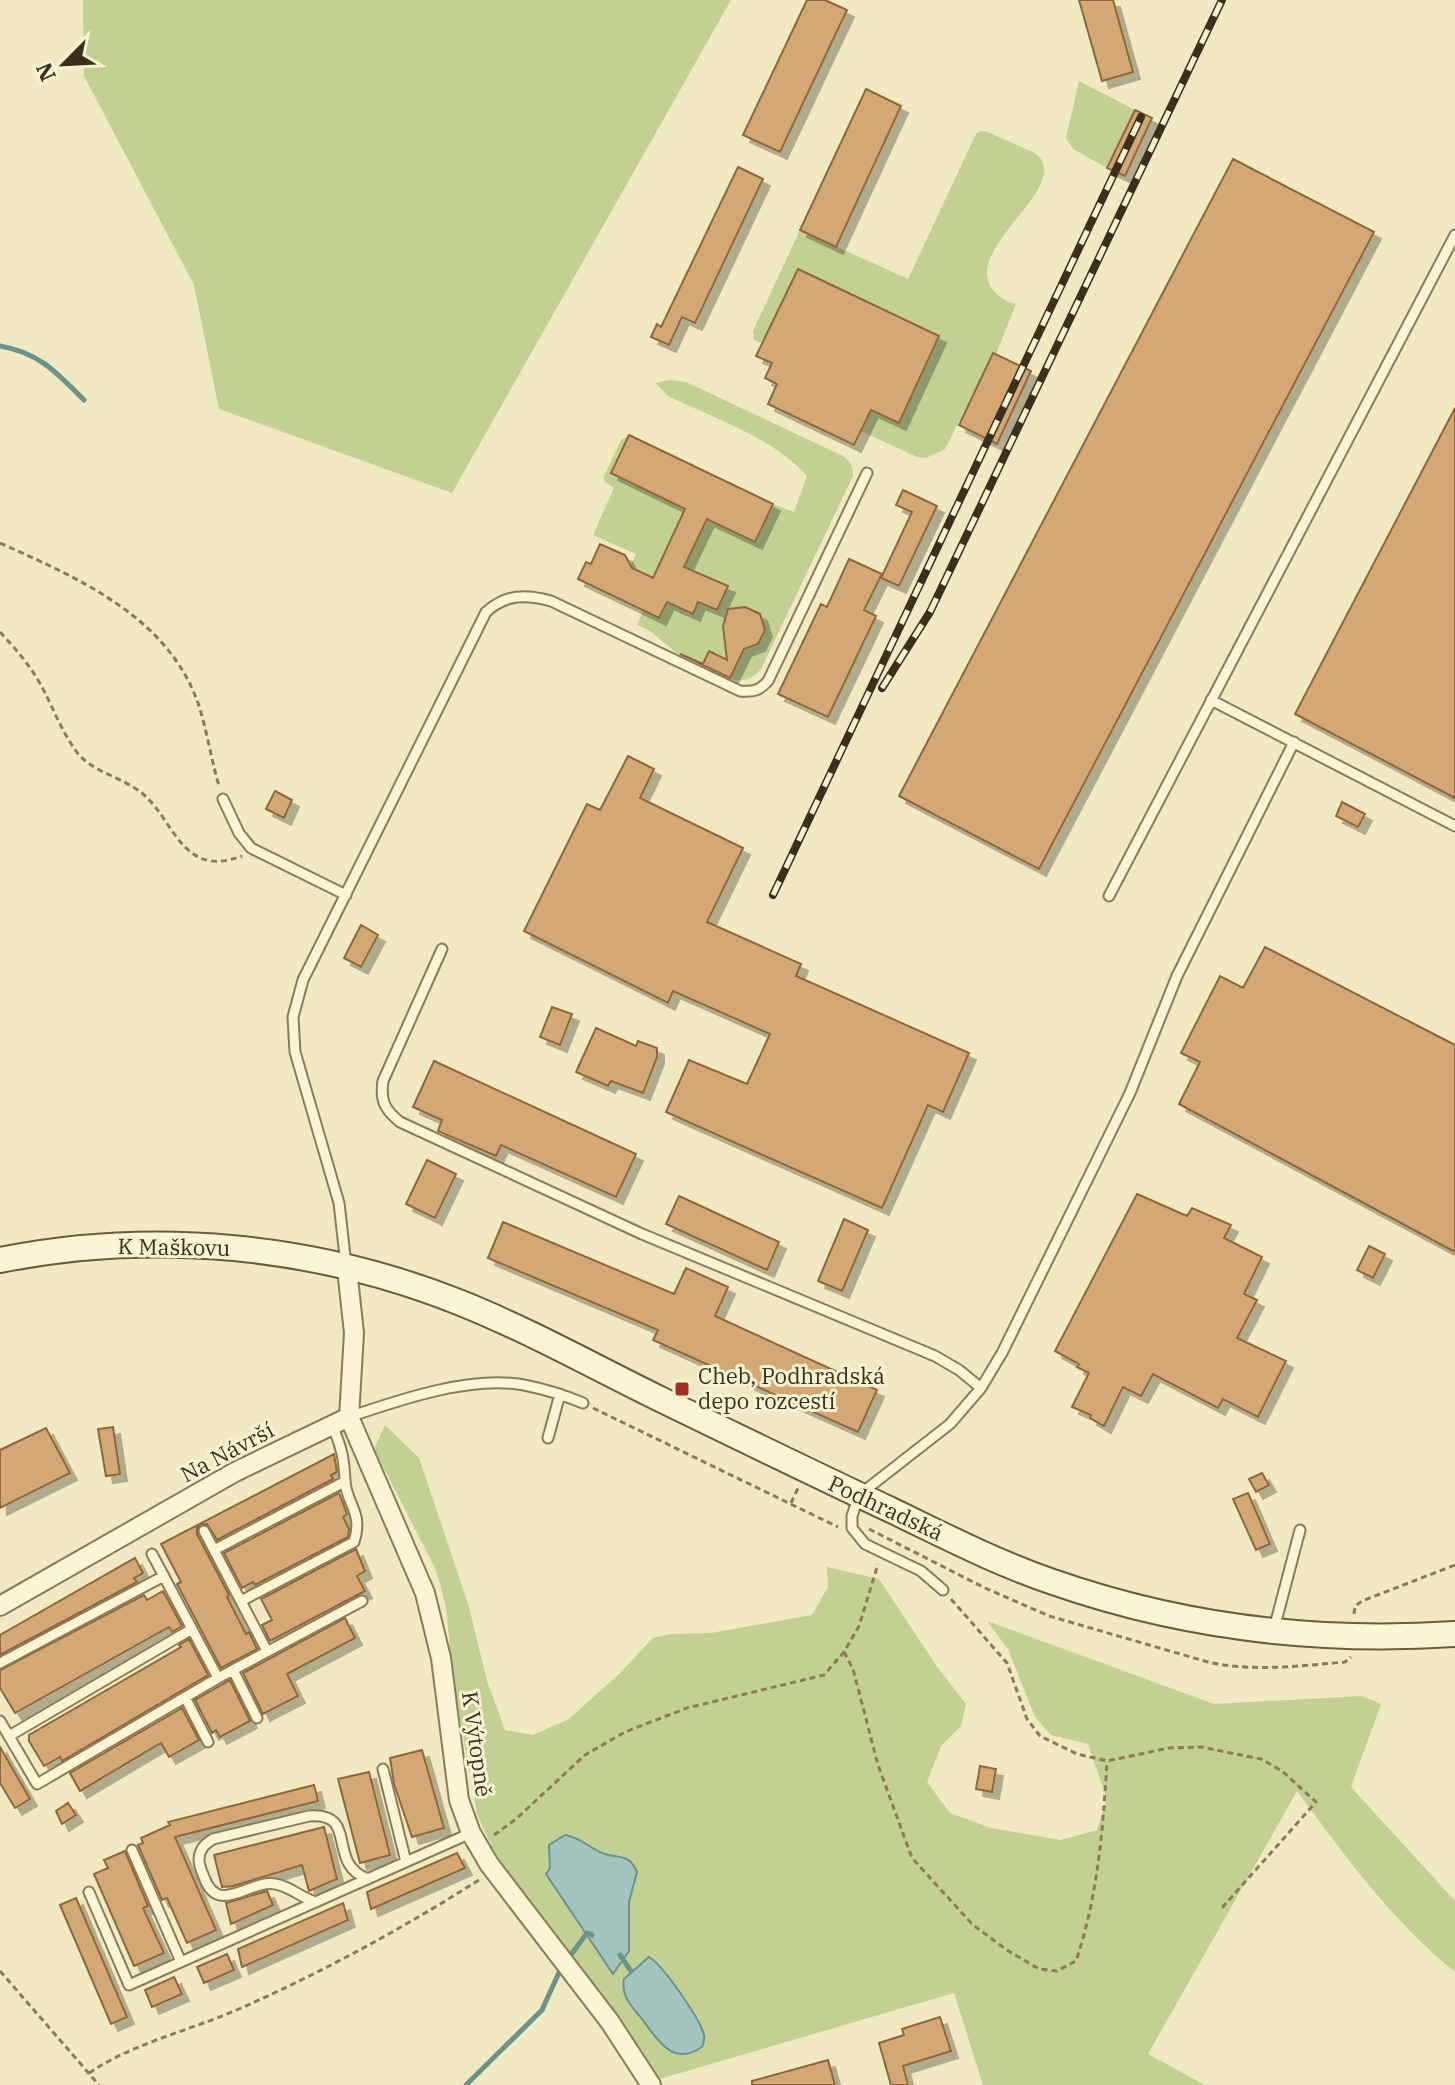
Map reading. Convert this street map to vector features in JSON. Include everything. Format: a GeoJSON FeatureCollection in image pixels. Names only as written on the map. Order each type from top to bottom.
{"type":"FeatureCollection","features":[{"type":"Feature","properties":{"kind":"main road","name":"K Maškovu"},"geometry":{"type":"LineString","coordinates":[[0,1260],[122,1244],[176,1244],[264,1251],[347,1269]]}},
{"type":"Feature","properties":{"kind":"main road","name":"Podhradská"},"geometry":{"type":"LineString","coordinates":[[347,1269],[459,1302],[507,1323],[859,1495],[996,1560],[1050,1581],[1152,1611],[1273,1632],[1402,1638],[1455,1634]]}},
{"type":"Feature","properties":{"kind":"street"},"geometry":{"type":"LineString","coordinates":[[341,1421],[354,1333],[347,1269]]}},
{"type":"Feature","properties":{"kind":"street","name":"Na Návrší"},"geometry":{"type":"LineString","coordinates":[[0,1606],[235,1472],[341,1421]]}},
{"type":"Feature","properties":{"kind":"street","name":"K Výtopně"},"geometry":{"type":"LineString","coordinates":[[341,1421],[425,1593],[441,1658],[459,1800],[474,1840],[610,2022],[651,2085]]}},
{"type":"Feature","properties":{"kind":"lane"},"geometry":{"type":"LineString","coordinates":[[1109,896],[1455,235]]}},
{"type":"Feature","properties":{"kind":"lane"},"geometry":{"type":"LineString","coordinates":[[347,1269],[339,1203],[295,1052],[293,1017],[303,980],[486,612],[496,603],[529,595],[551,601],[740,691],[753,692],[768,681],[867,473]]}},
{"type":"Feature","properties":{"kind":"lane"},"geometry":{"type":"LineString","coordinates":[[1211,700],[1455,826]]}},
{"type":"Feature","properties":{"kind":"lane"},"geometry":{"type":"LineString","coordinates":[[943,1590],[921,1571],[881,1553],[858,1538],[852,1528],[852,1516],[859,1495],[950,1424],[981,1388],[1002,1353],[1130,1093],[1177,976],[1294,742]]}},
{"type":"Feature","properties":{"kind":"lane"},"geometry":{"type":"LineString","coordinates":[[223,799],[239,833],[251,848],[346,895]]}},
{"type":"Feature","properties":{"kind":"lane"},"geometry":{"type":"LineString","coordinates":[[442,949],[383,1081],[381,1096],[387,1112],[400,1122],[642,1234],[935,1356],[981,1388]]}},
{"type":"Feature","properties":{"kind":"lane"},"geometry":{"type":"LineString","coordinates":[[241,1601],[354,1542],[358,1531],[355,1507],[344,1482],[346,1471],[341,1421],[411,1396],[467,1386],[521,1384],[583,1403]]}},
{"type":"Feature","properties":{"kind":"lane"},"geometry":{"type":"LineString","coordinates":[[548,1438],[560,1394]]}},
{"type":"Feature","properties":{"kind":"lane"},"geometry":{"type":"LineString","coordinates":[[214,1550],[344,1482]]}},
{"type":"Feature","properties":{"kind":"lane"},"geometry":{"type":"LineString","coordinates":[[1273,1632],[1300,1530]]}},
{"type":"Feature","properties":{"kind":"lane"},"geometry":{"type":"LineString","coordinates":[[204,1531],[267,1651]]}},
{"type":"Feature","properties":{"kind":"lane"},"geometry":{"type":"LineString","coordinates":[[152,1554],[218,1678]]}},
{"type":"Feature","properties":{"kind":"lane"},"geometry":{"type":"LineString","coordinates":[[0,1663],[164,1576]]}},
{"type":"Feature","properties":{"kind":"lane"},"geometry":{"type":"LineString","coordinates":[[0,1721],[37,1784],[218,1678],[362,1601]]}},
{"type":"Feature","properties":{"kind":"lane"},"geometry":{"type":"LineString","coordinates":[[9,1736],[192,1629]]}},
{"type":"Feature","properties":{"kind":"lane"},"geometry":{"type":"LineString","coordinates":[[233,1670],[257,1718]]}},
{"type":"Feature","properties":{"kind":"lane"},"geometry":{"type":"LineString","coordinates":[[185,1697],[208,1742]]}},
{"type":"Feature","properties":{"kind":"lane"},"geometry":{"type":"LineString","coordinates":[[383,1769],[406,1862]]}},
{"type":"Feature","properties":{"kind":"lane"},"geometry":{"type":"LineString","coordinates":[[316,1902],[277,1884],[267,1883],[227,1896],[215,1894],[206,1885],[199,1865],[204,1845],[213,1839],[324,1815],[333,1819],[338,1826],[351,1870],[368,1879]]}},
{"type":"Feature","properties":{"kind":"lane"},"geometry":{"type":"LineString","coordinates":[[89,1892],[129,1985],[406,1862],[474,1840]]}},
{"type":"Feature","properties":{"kind":"lane"},"geometry":{"type":"LineString","coordinates":[[132,1850],[181,1962]]}},
{"type":"Feature","properties":{"kind":"path"},"geometry":{"type":"LineString","coordinates":[[0,543],[72,576],[116,601],[152,631],[177,664],[198,703],[223,799]]}},
{"type":"Feature","properties":{"kind":"path"},"geometry":{"type":"LineString","coordinates":[[0,632],[22,655],[40,683],[53,714],[78,754],[91,765],[121,779],[145,796],[177,841],[195,855],[214,860],[229,861],[243,856],[251,848]]}},
{"type":"Feature","properties":{"kind":"path"},"geometry":{"type":"LineString","coordinates":[[583,1403],[843,1529]]}},
{"type":"Feature","properties":{"kind":"path"},"geometry":{"type":"LineString","coordinates":[[474,1840],[516,1819],[585,1755],[625,1732],[687,1708],[824,1675],[844,1652],[859,1626],[881,1553]]}},
{"type":"Feature","properties":{"kind":"path"},"geometry":{"type":"LineString","coordinates":[[1354,1622],[1355,1606],[1362,1601],[1455,1565]]}},
{"type":"Feature","properties":{"kind":"path"},"geometry":{"type":"LineString","coordinates":[[943,1590],[1007,1663],[1027,1719],[1040,1736],[1077,1754],[1107,1761],[1169,1748],[1201,1747],[1237,1753],[1261,1759],[1282,1771],[1316,1802],[1221,1909]]}},
{"type":"Feature","properties":{"kind":"path"},"geometry":{"type":"LineString","coordinates":[[844,1652],[853,1669],[878,1765],[912,1858],[973,1925],[1039,1969],[1057,1971],[1076,1961],[1084,1940],[1098,1880],[1107,1761]]}},
{"type":"Feature","properties":{"kind":"path"},"geometry":{"type":"LineString","coordinates":[[89,2073],[114,2056],[229,2014],[293,1985],[433,1909],[494,1870]]}},
{"type":"Feature","properties":{"kind":"path"},"geometry":{"type":"LineString","coordinates":[[0,1971],[99,2085]]}},
{"type":"Feature","properties":{"kind":"green space"},"geometry":{"type":"Polygon","coordinates":[[[83,0],[731,0],[452,493],[219,409],[194,285],[84,76],[83,0]]]}},
{"type":"Feature","properties":{"kind":"green space"},"geometry":{"type":"Polygon","coordinates":[[[1079,81],[1135,110],[1107,168],[1073,149],[1066,138],[1079,81]]]}},
{"type":"Feature","properties":{"kind":"green space"},"geometry":{"type":"Polygon","coordinates":[[[980,131],[1035,153],[1044,166],[1042,182],[1004,235],[987,270],[993,290],[1016,304],[996,354],[993,354],[945,449],[926,458],[917,457],[861,431],[871,410],[899,423],[939,336],[798,269],[762,343],[754,340],[753,331],[800,230],[908,279],[980,131]]]}},
{"type":"Feature","properties":{"kind":"green space"},"geometry":{"type":"Polygon","coordinates":[[[669,380],[686,382],[843,456],[852,467],[853,476],[761,669],[747,679],[730,679],[730,676],[679,655],[650,631],[637,625],[643,611],[660,618],[674,587],[630,567],[636,554],[593,535],[614,488],[604,481],[604,476],[621,440],[629,435],[611,473],[755,542],[773,504],[794,512],[807,476],[760,440],[668,396],[656,383],[669,380]]]}},
{"type":"Feature","properties":{"kind":"green space"},"geometry":{"type":"Polygon","coordinates":[[[385,1425],[419,1458],[469,1607],[487,1681],[505,1730],[533,1735],[569,1719],[653,1638],[671,1634],[711,1633],[812,1615],[828,1587],[827,1567],[879,1579],[938,1668],[966,1704],[961,1726],[941,1746],[927,1782],[950,1813],[991,1828],[1060,1840],[1097,1830],[1107,1799],[1088,1744],[1051,1735],[1035,1717],[1008,1649],[987,1621],[1214,1704],[1362,1696],[1381,1704],[1351,1787],[1455,1901],[1455,1972],[1390,1909],[1297,1791],[1148,2054],[1205,2085],[983,2085],[954,1993],[656,2080],[499,1863],[477,1814],[453,1679],[446,1607],[436,1570],[374,1449],[385,1425]]]}},
{"type":"Feature","properties":{"kind":"water"},"geometry":{"type":"Polygon","coordinates":[[[565,1835],[595,1850],[630,1861],[637,1872],[629,1902],[629,1951],[613,1974],[546,1874],[550,1868],[549,1845],[565,1835]]]}},
{"type":"Feature","properties":{"kind":"water"},"geometry":{"type":"Polygon","coordinates":[[[649,1957],[689,2005],[704,2035],[702,2047],[684,2054],[669,2050],[626,1998],[624,1979],[649,1957]]]}},
{"type":"Feature","properties":{"kind":"building"},"geometry":{"type":"Polygon","coordinates":[[[807,0],[825,0],[847,10],[780,152],[743,135],[807,0]]]}},
{"type":"Feature","properties":{"kind":"building"},"geometry":{"type":"Polygon","coordinates":[[[1079,0],[1113,0],[1133,72],[1102,81],[1079,0]]]}},
{"type":"Feature","properties":{"kind":"building"},"geometry":{"type":"Polygon","coordinates":[[[866,89],[901,106],[836,247],[800,230],[866,89]]]}},
{"type":"Feature","properties":{"kind":"building"},"geometry":{"type":"Polygon","coordinates":[[[1135,110],[1152,118],[1125,176],[1107,168],[1135,110]]]}},
{"type":"Feature","properties":{"kind":"building"},"geometry":{"type":"Polygon","coordinates":[[[1233,159],[1374,232],[1039,869],[899,796],[1233,159]]]}},
{"type":"Feature","properties":{"kind":"building"},"geometry":{"type":"Polygon","coordinates":[[[738,167],[763,179],[695,323],[682,317],[669,345],[651,337],[657,324],[661,327],[738,167]]]}},
{"type":"Feature","properties":{"kind":"building"},"geometry":{"type":"Polygon","coordinates":[[[798,269],[939,336],[899,423],[871,410],[854,445],[768,404],[777,384],[765,378],[772,363],[756,356],[798,269]]]}},
{"type":"Feature","properties":{"kind":"building"},"geometry":{"type":"Polygon","coordinates":[[[993,353],[1031,371],[997,444],[959,425],[993,353]]]}},
{"type":"Feature","properties":{"kind":"building"},"geometry":{"type":"Polygon","coordinates":[[[1455,408],[1455,798],[1295,714],[1455,408]]]}},
{"type":"Feature","properties":{"kind":"building"},"geometry":{"type":"Polygon","coordinates":[[[629,435],[773,504],[755,542],[707,519],[684,567],[728,586],[717,610],[698,602],[693,614],[667,602],[659,618],[578,579],[586,562],[591,564],[600,544],[625,555],[632,568],[653,578],[685,509],[611,473],[629,435]]]}},
{"type":"Feature","properties":{"kind":"building"},"geometry":{"type":"Polygon","coordinates":[[[903,490],[937,506],[899,586],[881,578],[912,512],[896,505],[903,490]]]}},
{"type":"Feature","properties":{"kind":"building"},"geometry":{"type":"Polygon","coordinates":[[[849,559],[882,574],[864,610],[876,616],[828,717],[778,694],[821,604],[827,607],[849,559]]]}},
{"type":"Feature","properties":{"kind":"building"},"geometry":{"type":"Polygon","coordinates":[[[745,607],[760,614],[765,630],[758,644],[744,649],[730,678],[680,654],[703,664],[709,651],[727,660],[723,626],[728,609],[745,607]]]}},
{"type":"Feature","properties":{"kind":"building"},"geometry":{"type":"Polygon","coordinates":[[[628,756],[654,769],[640,798],[743,848],[707,922],[801,964],[796,976],[969,1053],[943,1112],[928,1105],[882,1208],[666,1112],[689,1060],[747,1084],[770,1034],[673,991],[668,1003],[524,931],[587,804],[600,810],[628,756]]]}},
{"type":"Feature","properties":{"kind":"building"},"geometry":{"type":"Polygon","coordinates":[[[275,791],[292,800],[284,818],[266,809],[275,791]]]}},
{"type":"Feature","properties":{"kind":"building"},"geometry":{"type":"Polygon","coordinates":[[[1342,802],[1365,814],[1358,827],[1336,816],[1342,802]]]}},
{"type":"Feature","properties":{"kind":"building"},"geometry":{"type":"Polygon","coordinates":[[[361,925],[378,935],[361,967],[344,958],[361,925]]]}},
{"type":"Feature","properties":{"kind":"building"},"geometry":{"type":"Polygon","coordinates":[[[1265,947],[1455,1045],[1455,1252],[1179,1104],[1200,1062],[1181,1053],[1220,976],[1243,988],[1265,947]]]}},
{"type":"Feature","properties":{"kind":"building"},"geometry":{"type":"Polygon","coordinates":[[[552,1007],[572,1014],[560,1045],[540,1037],[552,1007]]]}},
{"type":"Feature","properties":{"kind":"building"},"geometry":{"type":"Polygon","coordinates":[[[596,1028],[636,1046],[638,1041],[657,1048],[657,1057],[643,1093],[611,1081],[608,1086],[576,1072],[596,1028]]]}},
{"type":"Feature","properties":{"kind":"building"},"geometry":{"type":"Polygon","coordinates":[[[434,1061],[636,1154],[616,1197],[501,1145],[496,1156],[438,1131],[442,1120],[413,1107],[434,1061]]]}},
{"type":"Feature","properties":{"kind":"building"},"geometry":{"type":"Polygon","coordinates":[[[427,1160],[456,1174],[435,1218],[406,1204],[427,1160]]]}},
{"type":"Feature","properties":{"kind":"building"},"geometry":{"type":"Polygon","coordinates":[[[1137,1194],[1187,1216],[1192,1208],[1231,1225],[1224,1238],[1262,1257],[1244,1294],[1257,1300],[1237,1338],[1286,1361],[1258,1417],[1223,1399],[1218,1408],[1153,1374],[1141,1396],[1123,1387],[1104,1426],[1090,1418],[1091,1415],[1072,1407],[1089,1373],[1055,1351],[1137,1194]]]}},
{"type":"Feature","properties":{"kind":"building"},"geometry":{"type":"Polygon","coordinates":[[[679,1196],[779,1242],[767,1270],[666,1224],[679,1196]]]}},
{"type":"Feature","properties":{"kind":"building"},"geometry":{"type":"Polygon","coordinates":[[[844,1219],[868,1230],[842,1291],[818,1281],[844,1219]]]}},
{"type":"Feature","properties":{"kind":"building"},"geometry":{"type":"Polygon","coordinates":[[[503,1222],[674,1294],[686,1268],[728,1287],[715,1316],[877,1390],[858,1432],[653,1340],[658,1330],[488,1258],[503,1222]]]}},
{"type":"Feature","properties":{"kind":"building"},"geometry":{"type":"Polygon","coordinates":[[[1369,1246],[1385,1254],[1373,1278],[1357,1270],[1369,1246]]]}},
{"type":"Feature","properties":{"kind":"building"},"geometry":{"type":"Polygon","coordinates":[[[113,1427],[120,1474],[106,1476],[98,1429],[113,1427]]]}},
{"type":"Feature","properties":{"kind":"building"},"geometry":{"type":"Polygon","coordinates":[[[46,1428],[70,1473],[0,1508],[0,1450],[46,1428]]]}},
{"type":"Feature","properties":{"kind":"building"},"geometry":{"type":"Polygon","coordinates":[[[334,1454],[337,1472],[331,1475],[333,1479],[217,1540],[207,1524],[197,1528],[197,1534],[229,1595],[227,1597],[257,1649],[221,1668],[177,1584],[181,1582],[161,1544],[334,1454]]]}},
{"type":"Feature","properties":{"kind":"building"},"geometry":{"type":"Polygon","coordinates":[[[1262,1473],[1269,1485],[1256,1492],[1249,1479],[1262,1473]]]}},
{"type":"Feature","properties":{"kind":"building"},"geometry":{"type":"Polygon","coordinates":[[[339,1493],[347,1514],[343,1517],[349,1529],[348,1537],[255,1585],[253,1582],[242,1588],[224,1553],[339,1493]]]}},
{"type":"Feature","properties":{"kind":"building"},"geometry":{"type":"Polygon","coordinates":[[[1248,1493],[1270,1544],[1256,1550],[1233,1499],[1248,1493]]]}},
{"type":"Feature","properties":{"kind":"building"},"geometry":{"type":"Polygon","coordinates":[[[356,1549],[365,1571],[357,1576],[365,1591],[270,1641],[262,1625],[272,1620],[261,1599],[356,1549]]]}},
{"type":"Feature","properties":{"kind":"building"},"geometry":{"type":"Polygon","coordinates":[[[135,1558],[143,1573],[134,1578],[137,1582],[0,1655],[0,1635],[135,1558]]]}},
{"type":"Feature","properties":{"kind":"building"},"geometry":{"type":"Polygon","coordinates":[[[163,1591],[182,1626],[172,1632],[169,1627],[15,1713],[0,1688],[0,1670],[144,1595],[147,1600],[163,1591]]]}},
{"type":"Feature","properties":{"kind":"building"},"geometry":{"type":"Polygon","coordinates":[[[345,1618],[355,1638],[287,1674],[298,1696],[263,1714],[243,1673],[345,1618]]]}},
{"type":"Feature","properties":{"kind":"building"},"geometry":{"type":"Polygon","coordinates":[[[189,1639],[208,1675],[62,1761],[60,1757],[44,1766],[29,1741],[29,1735],[181,1647],[179,1645],[189,1639]]]}},
{"type":"Feature","properties":{"kind":"building"},"geometry":{"type":"Polygon","coordinates":[[[230,1680],[250,1721],[220,1737],[216,1730],[212,1733],[195,1700],[230,1680]]]}},
{"type":"Feature","properties":{"kind":"building"},"geometry":{"type":"Polygon","coordinates":[[[182,1708],[199,1740],[169,1757],[161,1743],[80,1791],[70,1773],[182,1708]]]}},
{"type":"Feature","properties":{"kind":"building"},"geometry":{"type":"Polygon","coordinates":[[[0,1747],[30,1799],[15,1808],[0,1783],[0,1747]]]}},
{"type":"Feature","properties":{"kind":"building"},"geometry":{"type":"Polygon","coordinates":[[[422,1750],[444,1828],[412,1837],[394,1784],[390,1758],[422,1750]]]}},
{"type":"Feature","properties":{"kind":"building"},"geometry":{"type":"Polygon","coordinates":[[[980,1766],[996,1769],[992,1792],[976,1789],[980,1766]]]}},
{"type":"Feature","properties":{"kind":"building"},"geometry":{"type":"Polygon","coordinates":[[[369,1772],[390,1855],[360,1863],[338,1779],[369,1772]]]}},
{"type":"Feature","properties":{"kind":"building"},"geometry":{"type":"Polygon","coordinates":[[[314,1785],[318,1801],[175,1837],[216,1930],[187,1943],[167,1898],[162,1900],[138,1845],[143,1843],[141,1838],[170,1825],[168,1822],[314,1785]]]}},
{"type":"Feature","properties":{"kind":"building"},"geometry":{"type":"Polygon","coordinates":[[[68,1803],[76,1815],[62,1824],[56,1811],[68,1803]]]}},
{"type":"Feature","properties":{"kind":"building"},"geometry":{"type":"Polygon","coordinates":[[[324,1827],[337,1879],[309,1891],[302,1865],[222,1887],[214,1855],[324,1827]]]}},
{"type":"Feature","properties":{"kind":"building"},"geometry":{"type":"Polygon","coordinates":[[[125,1851],[148,1906],[143,1908],[164,1953],[134,1966],[94,1874],[108,1868],[104,1860],[125,1851]]]}},
{"type":"Feature","properties":{"kind":"building"},"geometry":{"type":"Polygon","coordinates":[[[457,1853],[465,1868],[371,1909],[367,1892],[457,1853]]]}},
{"type":"Feature","properties":{"kind":"building"},"geometry":{"type":"Polygon","coordinates":[[[267,1891],[273,1905],[231,1924],[226,1903],[267,1891]]]}},
{"type":"Feature","properties":{"kind":"building"},"geometry":{"type":"Polygon","coordinates":[[[76,1898],[127,2017],[111,2024],[60,1905],[76,1898]]]}},
{"type":"Feature","properties":{"kind":"building"},"geometry":{"type":"Polygon","coordinates":[[[343,1903],[348,1920],[242,1967],[238,1949],[343,1903]]]}},
{"type":"Feature","properties":{"kind":"building"},"geometry":{"type":"Polygon","coordinates":[[[227,1954],[234,1970],[204,1983],[197,1967],[227,1954]]]}},
{"type":"Feature","properties":{"kind":"building"},"geometry":{"type":"Polygon","coordinates":[[[174,1977],[182,1994],[152,2007],[145,1990],[174,1977]]]}},
{"type":"Feature","properties":{"kind":"building"},"geometry":{"type":"Polygon","coordinates":[[[940,2017],[951,2051],[903,2066],[908,2085],[891,2085],[879,2043],[904,2035],[902,2029],[940,2017]]]}},
{"type":"Feature","properties":{"kind":"building"},"geometry":{"type":"Polygon","coordinates":[[[828,2060],[835,2085],[752,2085],[752,2081],[828,2060]]]}},
{"type":"Feature","properties":{"kind":"waterway"},"geometry":{"type":"LineString","coordinates":[[0,346],[37,359],[84,400]]}},
{"type":"Feature","properties":{"kind":"waterway"},"geometry":{"type":"LineString","coordinates":[[567,1960],[587,1933],[592,1935]]}},
{"type":"Feature","properties":{"kind":"waterway"},"geometry":{"type":"LineString","coordinates":[[620,1955],[631,1971]]}},
{"type":"Feature","properties":{"kind":"waterway"},"geometry":{"type":"LineString","coordinates":[[466,2085],[542,2010],[561,1968]]}},
{"type":"Feature","properties":{"kind":"railway"},"geometry":{"type":"LineString","coordinates":[[882,688],[930,612],[1222,0]]}},
{"type":"Feature","properties":{"kind":"railway"},"geometry":{"type":"LineString","coordinates":[[773,895],[1141,117]]}},
{"type":"Feature","properties":{"kind":"place","name":"Cheb, Podhradská depo rozcestí"},"geometry":{"type":"Point","coordinates":[682,1389]}}]}
